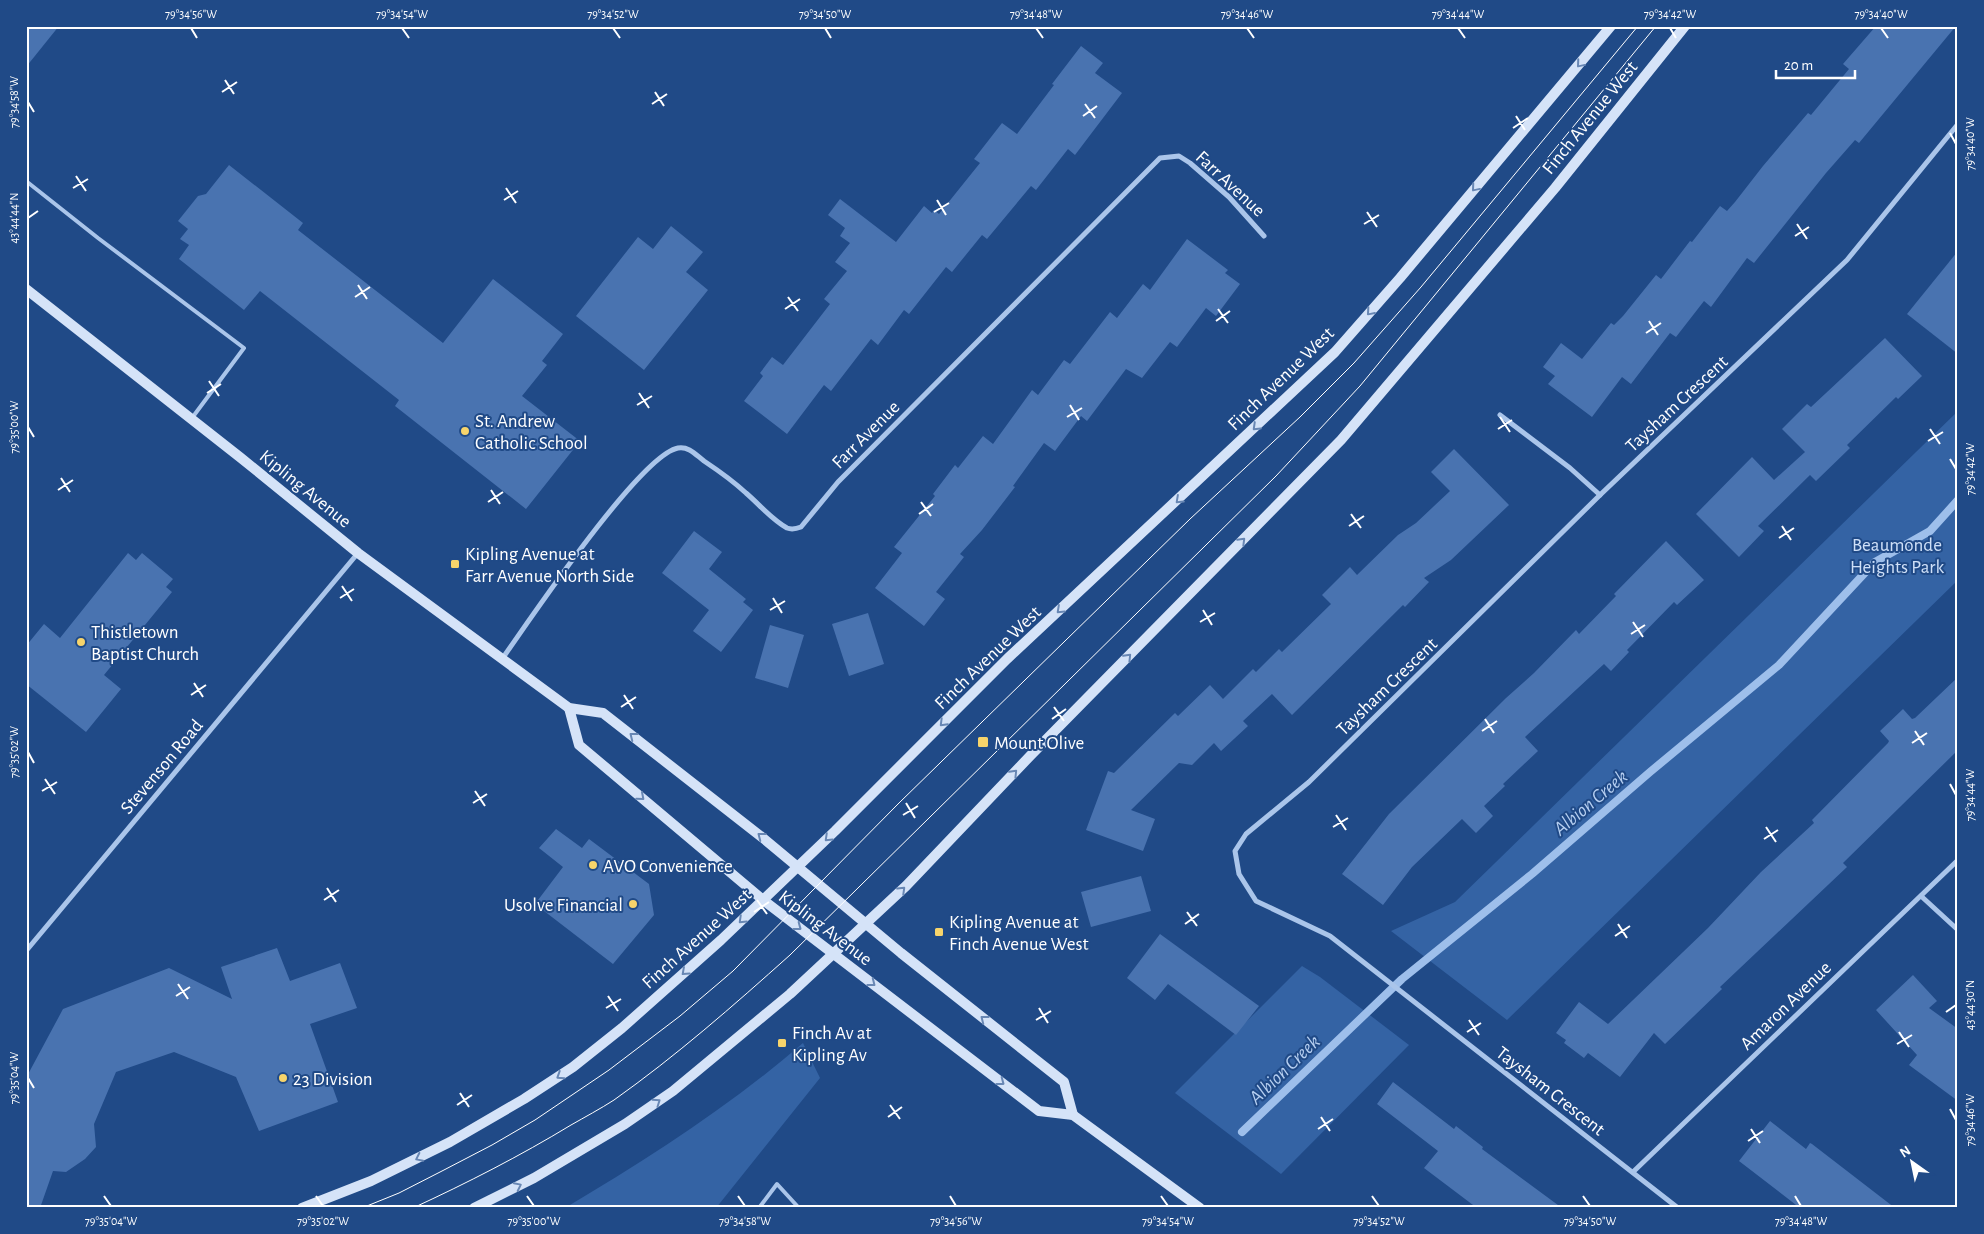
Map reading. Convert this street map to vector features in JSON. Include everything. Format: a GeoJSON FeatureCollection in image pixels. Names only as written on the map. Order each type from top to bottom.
{"type":"FeatureCollection","features":[{"type":"Feature","properties":{"kind":"main road","name":"Finch Avenue West"},"geometry":{"type":"LineString","coordinates":[[302,1208],[371,1181],[450,1142],[524,1099],[573,1067],[622,1028],[798,867],[1007,659],[1335,352],[1400,278],[1611,26]]}},
{"type":"Feature","properties":{"kind":"main road","name":"Finch Avenue West"},"geometry":{"type":"LineString","coordinates":[[474,1208],[534,1178],[625,1124],[673,1091],[790,994],[906,886],[1045,741],[1341,440],[1555,188],[1685,26]]}},
{"type":"Feature","properties":{"kind":"main road","name":"Kipling Avenue"},"geometry":{"type":"LineString","coordinates":[[26,289],[358,553],[502,659],[569,708],[603,713],[798,867],[866,924],[1064,1082],[1073,1115]]}},
{"type":"Feature","properties":{"kind":"main road","name":"Kipling Avenue"},"geometry":{"type":"LineString","coordinates":[[569,708],[579,745],[763,900],[1038,1111],[1073,1115],[1200,1208]]}},
{"type":"Feature","properties":{"kind":"street","name":"Taysham Crescent"},"geometry":{"type":"LineString","coordinates":[[1678,1208],[1330,936],[1256,901],[1239,874],[1235,851],[1246,834],[1309,782],[1600,495],[1810,298],[1847,260],[1958,124]]}},
{"type":"Feature","properties":{"kind":"street","name":"Farr Avenue"},"geometry":{"type":"LineString","coordinates":[[502,659],[538,606],[630,486],[662,455],[678,448],[689,449],[725,475],[762,509],[788,529],[795,530],[801,527],[838,482],[1160,158],[1179,156],[1190,163],[1229,197],[1264,236]]}},
{"type":"Feature","properties":{"kind":"street"},"geometry":{"type":"LineString","coordinates":[[1500,415],[1570,468],[1600,495]]}},
{"type":"Feature","properties":{"kind":"street","name":"Stevenson Road"},"geometry":{"type":"LineString","coordinates":[[26,951],[358,553]]}},
{"type":"Feature","properties":{"kind":"street","name":"Amaron Avenue"},"geometry":{"type":"LineString","coordinates":[[1633,1172],[1958,860]]}},
{"type":"Feature","properties":{"kind":"street"},"geometry":{"type":"LineString","coordinates":[[1921,896],[1958,930]]}},
{"type":"Feature","properties":{"kind":"lane"},"geometry":{"type":"LineString","coordinates":[[26,182],[244,348],[191,420]]}},
{"type":"Feature","properties":{"kind":"lane"},"geometry":{"type":"LineString","coordinates":[[759,1208],[777,1184],[799,1208]]}},
{"type":"Feature","properties":{"kind":"green space","name":"Beaumonde Heights Park"},"geometry":{"type":"Polygon","coordinates":[[[1958,411],[1958,580],[1507,1020],[1391,931],[1455,902],[1958,411]]]}},
{"type":"Feature","properties":{"kind":"green space"},"geometry":{"type":"Polygon","coordinates":[[[1302,966],[1320,977],[1409,1045],[1281,1174],[1175,1093],[1302,966]]]}},
{"type":"Feature","properties":{"kind":"green space"},"geometry":{"type":"Polygon","coordinates":[[[803,1043],[820,1078],[716,1208],[565,1208],[688,1131],[747,1088],[803,1043]]]}},
{"type":"Feature","properties":{"kind":"building"},"geometry":{"type":"Polygon","coordinates":[[[26,26],[59,26],[26,67],[26,26]]]}},
{"type":"Feature","properties":{"kind":"building"},"geometry":{"type":"Polygon","coordinates":[[[1876,26],[1956,26],[1859,143],[1855,140],[1826,173],[1754,263],[1747,258],[1711,307],[1704,301],[1676,337],[1670,333],[1631,384],[1622,377],[1592,417],[1548,384],[1555,376],[1543,367],[1561,343],[1582,359],[1611,323],[1614,325],[1623,316],[1656,275],[1661,279],[1720,206],[1727,211],[1735,202],[1808,113],[1811,115],[1849,69],[1843,64],[1876,26]]]}},
{"type":"Feature","properties":{"kind":"building"},"geometry":{"type":"Polygon","coordinates":[[[1081,46],[1103,63],[1095,73],[1122,93],[1075,155],[1068,149],[1036,190],[1031,186],[987,239],[982,235],[952,272],[946,267],[909,314],[904,310],[878,345],[871,339],[831,391],[824,385],[787,434],[744,401],[763,376],[760,373],[772,357],[783,365],[830,304],[824,299],[847,271],[835,262],[850,243],[840,236],[845,228],[828,215],[840,199],[896,242],[924,206],[932,213],[934,210],[939,214],[980,163],[974,159],[1002,123],[1017,134],[1081,46]]]}},
{"type":"Feature","properties":{"kind":"building"},"geometry":{"type":"Polygon","coordinates":[[[229,165],[303,223],[298,230],[443,343],[493,279],[563,334],[542,361],[547,365],[522,396],[580,441],[526,509],[395,406],[399,400],[260,291],[244,310],[179,259],[189,245],[180,239],[188,229],[178,221],[198,196],[206,194],[229,165]]]}},
{"type":"Feature","properties":{"kind":"building"},"geometry":{"type":"Polygon","coordinates":[[[671,226],[703,252],[686,272],[708,290],[644,370],[576,316],[638,237],[653,249],[671,226]]]}},
{"type":"Feature","properties":{"kind":"building"},"geometry":{"type":"Polygon","coordinates":[[[1187,239],[1228,270],[1225,273],[1240,284],[1216,316],[1206,308],[1177,347],[1170,342],[1142,378],[1126,369],[1087,421],[1081,416],[1055,451],[1044,443],[1013,486],[1015,487],[982,530],[960,554],[964,557],[936,592],[945,599],[924,626],[875,588],[902,553],[894,547],[935,496],[933,494],[955,465],[958,468],[983,436],[993,444],[1032,390],[1038,395],[1064,360],[1070,364],[1110,312],[1117,318],[1143,284],[1150,290],[1187,239]]]}},
{"type":"Feature","properties":{"kind":"building"},"geometry":{"type":"Polygon","coordinates":[[[1958,251],[1958,354],[1907,314],[1958,251]]]}},
{"type":"Feature","properties":{"kind":"building"},"geometry":{"type":"Polygon","coordinates":[[[1885,338],[1922,376],[1898,399],[1896,397],[1847,445],[1850,448],[1816,481],[1810,475],[1758,526],[1764,531],[1739,557],[1696,514],[1752,457],[1774,480],[1805,452],[1782,429],[1807,404],[1811,407],[1885,338]]]}},
{"type":"Feature","properties":{"kind":"building"},"geometry":{"type":"Polygon","coordinates":[[[1454,449],[1509,505],[1451,560],[1424,578],[1429,582],[1405,607],[1403,605],[1292,715],[1272,694],[1243,721],[1248,726],[1221,751],[1214,743],[1192,765],[1179,763],[1131,810],[1155,819],[1143,851],[1086,830],[1108,771],[1114,773],[1175,713],[1178,716],[1210,685],[1223,699],[1253,669],[1256,672],[1279,649],[1282,652],[1331,604],[1322,595],[1350,567],[1357,575],[1398,535],[1416,523],[1450,491],[1431,472],[1454,449]]]}},
{"type":"Feature","properties":{"kind":"building"},"geometry":{"type":"Polygon","coordinates":[[[694,531],[722,552],[709,569],[746,599],[743,602],[753,610],[721,652],[693,631],[709,610],[662,573],[694,531]]]}},
{"type":"Feature","properties":{"kind":"building"},"geometry":{"type":"Polygon","coordinates":[[[1666,541],[1704,580],[1677,605],[1674,602],[1627,650],[1629,652],[1611,671],[1604,664],[1525,737],[1538,751],[1503,784],[1505,786],[1484,806],[1493,816],[1476,833],[1462,819],[1412,867],[1383,905],[1342,874],[1389,814],[1576,630],[1579,634],[1616,596],[1614,594],[1666,541]]]}},
{"type":"Feature","properties":{"kind":"building","name":"Thistletown Baptist Church"},"geometry":{"type":"Polygon","coordinates":[[[128,553],[136,560],[142,553],[173,579],[166,587],[172,592],[104,675],[121,689],[86,732],[26,684],[26,646],[44,624],[60,638],[128,553]]]}},
{"type":"Feature","properties":{"kind":"building"},"geometry":{"type":"Polygon","coordinates":[[[868,613],[884,664],[849,676],[832,624],[868,613]]]}},
{"type":"Feature","properties":{"kind":"building"},"geometry":{"type":"Polygon","coordinates":[[[770,625],[804,635],[788,688],[755,678],[770,625]]]}},
{"type":"Feature","properties":{"kind":"building"},"geometry":{"type":"Polygon","coordinates":[[[1958,677],[1958,750],[1843,863],[1847,867],[1720,987],[1722,989],[1665,1044],[1654,1033],[1620,1077],[1588,1053],[1584,1058],[1564,1043],[1566,1040],[1556,1033],[1579,1002],[1608,1024],[1708,928],[1761,872],[1814,823],[1812,820],[1888,743],[1889,741],[1880,731],[1903,709],[1912,719],[1915,718],[1958,677]]]}},
{"type":"Feature","properties":{"kind":"building"},"geometry":{"type":"Polygon","coordinates":[[[556,829],[582,848],[589,839],[649,884],[654,915],[613,964],[535,904],[563,867],[539,848],[556,829]]]}},
{"type":"Feature","properties":{"kind":"building"},"geometry":{"type":"Polygon","coordinates":[[[1141,876],[1151,911],[1091,927],[1081,892],[1141,876]]]}},
{"type":"Feature","properties":{"kind":"building"},"geometry":{"type":"Polygon","coordinates":[[[1160,934],[1259,1006],[1236,1035],[1168,984],[1155,1000],[1127,978],[1160,934]]]}},
{"type":"Feature","properties":{"kind":"building","name":"23 Division"},"geometry":{"type":"Polygon","coordinates":[[[277,948],[290,981],[340,963],[357,1008],[310,1024],[338,1102],[259,1131],[236,1077],[174,1052],[116,1072],[94,1124],[96,1147],[85,1159],[66,1172],[53,1171],[40,1208],[26,1208],[26,1078],[63,1009],[169,968],[232,999],[221,967],[277,948]]]}},
{"type":"Feature","properties":{"kind":"building"},"geometry":{"type":"Polygon","coordinates":[[[1913,975],[1937,1001],[1929,1008],[1958,1029],[1958,1101],[1909,1065],[1917,1055],[1876,1010],[1913,975]]]}},
{"type":"Feature","properties":{"kind":"building"},"geometry":{"type":"Polygon","coordinates":[[[1393,1082],[1454,1129],[1456,1126],[1483,1147],[1482,1149],[1562,1208],[1477,1208],[1424,1168],[1438,1151],[1377,1104],[1393,1082]]]}},
{"type":"Feature","properties":{"kind":"building"},"geometry":{"type":"Polygon","coordinates":[[[1770,1121],[1806,1149],[1810,1143],[1812,1144],[1895,1208],[1800,1208],[1739,1161],[1770,1121]]]}},
{"type":"Feature","properties":{"kind":"waterway","name":"Albion Creek"},"geometry":{"type":"LineString","coordinates":[[1242,1132],[1402,979],[1532,874],[1650,772],[1779,665],[1875,562],[1930,531],[1958,500]]}},
{"type":"Feature","properties":{"kind":"tram line"},"geometry":{"type":"LineString","coordinates":[[362,1208],[399,1193],[492,1145],[535,1120],[609,1070],[680,1016],[733,971],[899,803],[1190,519],[1300,417],[1354,363],[1421,287],[1638,26]]}},
{"type":"Feature","properties":{"kind":"tram line"},"geometry":{"type":"LineString","coordinates":[[413,1208],[513,1158],[614,1100],[726,1012],[790,955],[1276,476],[1360,386],[1656,26]]}},
{"type":"Feature","properties":{"kind":"place","name":"St. Andrew Catholic School"},"geometry":{"type":"Point","coordinates":[465,431]}},
{"type":"Feature","properties":{"kind":"place","name":"Kipling Avenue at Farr Avenue North Side"},"geometry":{"type":"Point","coordinates":[455,564]}},
{"type":"Feature","properties":{"kind":"place","name":"Thistletown Baptist Church"},"geometry":{"type":"Point","coordinates":[81,642]}},
{"type":"Feature","properties":{"kind":"place","name":"Mount Olive"},"geometry":{"type":"Point","coordinates":[983,742]}},
{"type":"Feature","properties":{"kind":"place","name":"AVO Convenience"},"geometry":{"type":"Point","coordinates":[593,865]}},
{"type":"Feature","properties":{"kind":"place","name":"Usolve Financial"},"geometry":{"type":"Point","coordinates":[633,904]}},
{"type":"Feature","properties":{"kind":"place","name":"Kipling Avenue at Finch Avenue West"},"geometry":{"type":"Point","coordinates":[939,932]}},
{"type":"Feature","properties":{"kind":"place","name":"Finch Av at Kipling Av"},"geometry":{"type":"Point","coordinates":[782,1043]}},
{"type":"Feature","properties":{"kind":"place","name":"23 Division"},"geometry":{"type":"Point","coordinates":[283,1078]}}]}
